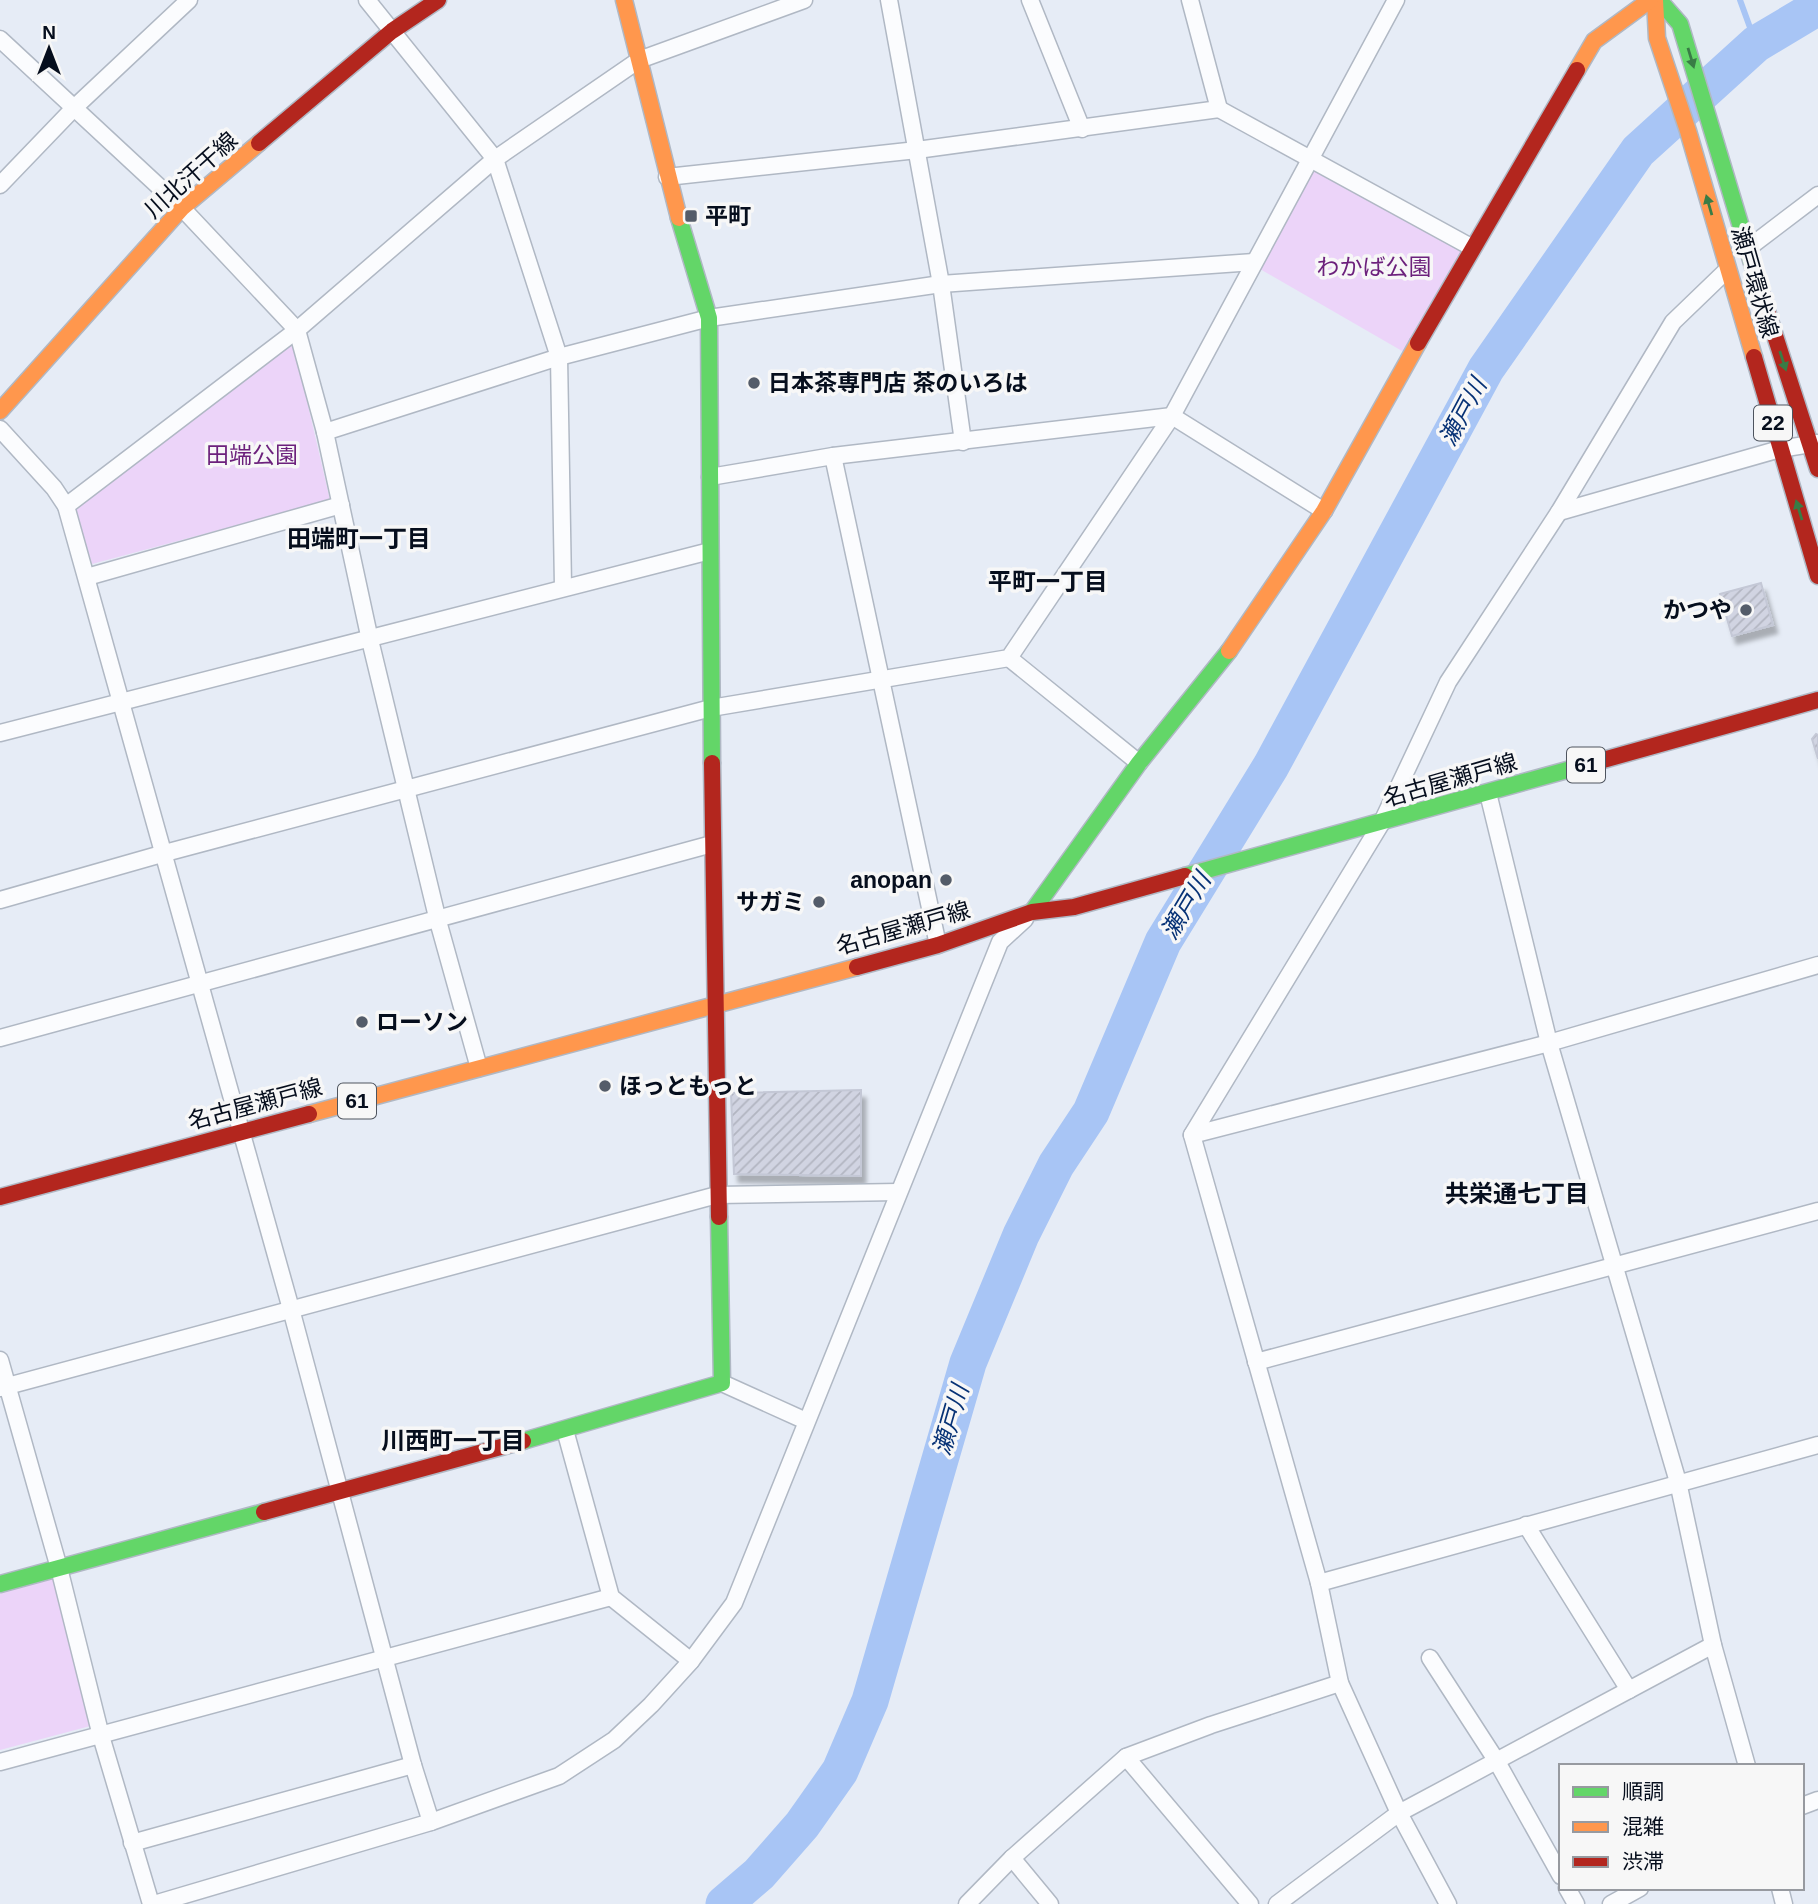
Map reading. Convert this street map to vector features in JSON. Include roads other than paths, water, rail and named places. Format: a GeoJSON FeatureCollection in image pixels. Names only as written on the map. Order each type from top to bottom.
{"type":"FeatureCollection","features":[{"type":"Feature","properties":{"kind":"street"},"geometry":{"type":"LineString","coordinates":[[0,186],[75,107],[189,0]]}},
{"type":"Feature","properties":{"kind":"street"},"geometry":{"type":"LineString","coordinates":[[367,0],[495,159],[559,357],[563,586]]}},
{"type":"Feature","properties":{"kind":"street","name":"川北汗干線"},"geometry":{"type":"LineString","coordinates":[[0,411],[182,208],[392,31],[438,0]]}},
{"type":"Feature","properties":{"kind":"street"},"geometry":{"type":"LineString","coordinates":[[624,0],[667,177],[709,318],[712,844],[722,1383]]}},
{"type":"Feature","properties":{"kind":"street"},"geometry":{"type":"LineString","coordinates":[[66,506],[297,330],[495,159],[639,60],[804,0]]}},
{"type":"Feature","properties":{"kind":"street"},"geometry":{"type":"LineString","coordinates":[[889,0],[941,284],[963,442]]}},
{"type":"Feature","properties":{"kind":"street"},"geometry":{"type":"LineString","coordinates":[[1030,0],[1082,129]]}},
{"type":"Feature","properties":{"kind":"street"},"geometry":{"type":"LineString","coordinates":[[1190,0],[1219,109]]}},
{"type":"Feature","properties":{"kind":"street"},"geometry":{"type":"LineString","coordinates":[[0,900],[165,853],[711,708],[1009,658],[1172,416],[1396,0]]}},
{"type":"Feature","properties":{"kind":"street"},"geometry":{"type":"LineString","coordinates":[[0,1360],[3,1387],[59,1567],[102,1736],[132,1843],[153,1904],[431,1822],[559,1776],[614,1740],[651,1706],[691,1661],[734,1602],[1000,942],[1032,912],[1139,764],[1246,630],[1324,511],[1471,247],[1594,41],[1650,0]]}},
{"type":"Feature","properties":{"kind":"street","name":"瀬戸環状線"},"geometry":{"type":"LineString","coordinates":[[1657,0],[1680,24],[1747,249],[1814,444],[1818,469]]}},
{"type":"Feature","properties":{"kind":"street","name":"瀬戸環状線"},"geometry":{"type":"LineString","coordinates":[[1657,0],[1657,38],[1818,576]]}},
{"type":"Feature","properties":{"kind":"street"},"geometry":{"type":"LineString","coordinates":[[0,40],[182,208],[297,330],[325,432],[370,640],[438,921],[479,1068]]}},
{"type":"Feature","properties":{"kind":"street"},"geometry":{"type":"LineString","coordinates":[[667,177],[917,150],[1219,109],[1471,247]]}},
{"type":"Feature","properties":{"kind":"street"},"geometry":{"type":"LineString","coordinates":[[1747,249],[1818,195]]}},
{"type":"Feature","properties":{"kind":"street"},"geometry":{"type":"LineString","coordinates":[[325,432],[559,357],[709,318],[941,284],[1254,262]]}},
{"type":"Feature","properties":{"kind":"street"},"geometry":{"type":"LineString","coordinates":[[1448,1904],[1399,1813],[1340,1683],[1319,1583],[1192,1135],[1382,822],[1448,682],[1559,512],[1673,322],[1727,270]]}},
{"type":"Feature","properties":{"kind":"street"},"geometry":{"type":"LineString","coordinates":[[710,477],[834,456],[1172,416],[1324,511]]}},
{"type":"Feature","properties":{"kind":"street"},"geometry":{"type":"LineString","coordinates":[[0,429],[54,488],[66,506],[120,703],[165,853],[240,1132],[292,1309],[338,1490],[431,1822]]}},
{"type":"Feature","properties":{"kind":"street"},"geometry":{"type":"LineString","coordinates":[[1559,512],[1780,449],[1814,444]]}},
{"type":"Feature","properties":{"kind":"street"},"geometry":{"type":"LineString","coordinates":[[834,456],[879,680],[938,945]]}},
{"type":"Feature","properties":{"kind":"street"},"geometry":{"type":"LineString","coordinates":[[87,577],[341,505]]}},
{"type":"Feature","properties":{"kind":"street"},"geometry":{"type":"LineString","coordinates":[[0,733],[370,640],[563,586],[710,551]]}},
{"type":"Feature","properties":{"kind":"street"},"geometry":{"type":"LineString","coordinates":[[1009,658],[1139,764]]}},
{"type":"Feature","properties":{"kind":"street","name":"名古屋瀬戸線"},"geometry":{"type":"LineString","coordinates":[[0,1197],[938,945],[1032,912],[1074,907],[1818,700]]}},
{"type":"Feature","properties":{"kind":"street"},"geometry":{"type":"LineString","coordinates":[[1488,793],[1549,1043],[1678,1482],[1713,1646],[1746,1764]]}},
{"type":"Feature","properties":{"kind":"street"},"geometry":{"type":"LineString","coordinates":[[0,1038],[438,921],[712,844]]}},
{"type":"Feature","properties":{"kind":"street"},"geometry":{"type":"LineString","coordinates":[[1192,1135],[1549,1043],[1818,965]]}},
{"type":"Feature","properties":{"kind":"street"},"geometry":{"type":"LineString","coordinates":[[3,1387],[717,1195],[898,1192]]}},
{"type":"Feature","properties":{"kind":"street"},"geometry":{"type":"LineString","coordinates":[[1256,1362],[1818,1211]]}},
{"type":"Feature","properties":{"kind":"street"},"geometry":{"type":"LineString","coordinates":[[0,1584],[565,1430],[722,1383],[806,1421]]}},
{"type":"Feature","properties":{"kind":"street"},"geometry":{"type":"LineString","coordinates":[[565,1430],[611,1597],[691,1661]]}},
{"type":"Feature","properties":{"kind":"street"},"geometry":{"type":"LineString","coordinates":[[1319,1583],[1818,1445]]}},
{"type":"Feature","properties":{"kind":"street"},"geometry":{"type":"LineString","coordinates":[[1526,1525],[1629,1690]]}},
{"type":"Feature","properties":{"kind":"street"},"geometry":{"type":"LineString","coordinates":[[0,1762],[611,1597]]}},
{"type":"Feature","properties":{"kind":"street"},"geometry":{"type":"LineString","coordinates":[[1277,1904],[1399,1813],[1713,1646]]}},
{"type":"Feature","properties":{"kind":"street"},"geometry":{"type":"LineString","coordinates":[[1430,1658],[1496,1760],[1559,1872]]}},
{"type":"Feature","properties":{"kind":"street"},"geometry":{"type":"LineString","coordinates":[[967,1904],[1012,1858],[1126,1757],[1211,1725],[1340,1683]]}},
{"type":"Feature","properties":{"kind":"street"},"geometry":{"type":"LineString","coordinates":[[1126,1757],[1250,1904]]}},
{"type":"Feature","properties":{"kind":"street"},"geometry":{"type":"LineString","coordinates":[[132,1843],[413,1765]]}},
{"type":"Feature","properties":{"kind":"street"},"geometry":{"type":"LineString","coordinates":[[1012,1858],[1050,1904]]}},
{"type":"Feature","properties":{"kind":"street"},"geometry":{"type":"LineString","coordinates":[[1611,1904],[1636,1890]]}},
{"type":"Feature","properties":{"kind":"waterway"},"geometry":{"type":"LineString","coordinates":[[1740,0],[1756,44]]}},
{"type":"Feature","properties":{"kind":"waterway","name":"瀬戸川"},"geometry":{"type":"LineString","coordinates":[[724,1904],[759,1874],[802,1825],[840,1771],[870,1701],[968,1363],[1021,1235],[1056,1165],[1091,1112],[1163,942],[1271,766],[1486,369],[1638,151],[1756,44],[1818,7]]}},
{"type":"Feature","properties":{"kind":"place","name":"平町"},"geometry":{"type":"Point","coordinates":[691,216]}},
{"type":"Feature","properties":{"kind":"place","name":"日本茶専門店 茶のいろは"},"geometry":{"type":"Point","coordinates":[754,383]}},
{"type":"Feature","properties":{"kind":"place","name":"かつや"},"geometry":{"type":"Point","coordinates":[1746,610]}},
{"type":"Feature","properties":{"kind":"place","name":"anopan"},"geometry":{"type":"Point","coordinates":[946,880]}},
{"type":"Feature","properties":{"kind":"place","name":"サガミ"},"geometry":{"type":"Point","coordinates":[819,902]}},
{"type":"Feature","properties":{"kind":"place","name":"ローソン"},"geometry":{"type":"Point","coordinates":[362,1022]}},
{"type":"Feature","properties":{"kind":"place","name":"ほっともっと"},"geometry":{"type":"Point","coordinates":[605,1086]}},
{"type":"Feature","properties":{"kind":"district","name":"田端町一丁目"},"geometry":{"type":"Point","coordinates":[359,539]}},
{"type":"Feature","properties":{"kind":"district","name":"平町一丁目"},"geometry":{"type":"Point","coordinates":[1048,582]}},
{"type":"Feature","properties":{"kind":"district","name":"共栄通七丁目"},"geometry":{"type":"Point","coordinates":[1517,1194]}},
{"type":"Feature","properties":{"kind":"district","name":"川西町一丁目"},"geometry":{"type":"Point","coordinates":[453,1441]}},
{"type":"Feature","properties":{"kind":"park label","name":"わかば公園"},"geometry":{"type":"Point","coordinates":[1374,267]}},
{"type":"Feature","properties":{"kind":"park label","name":"田端公園"},"geometry":{"type":"Point","coordinates":[252,455]}}]}
